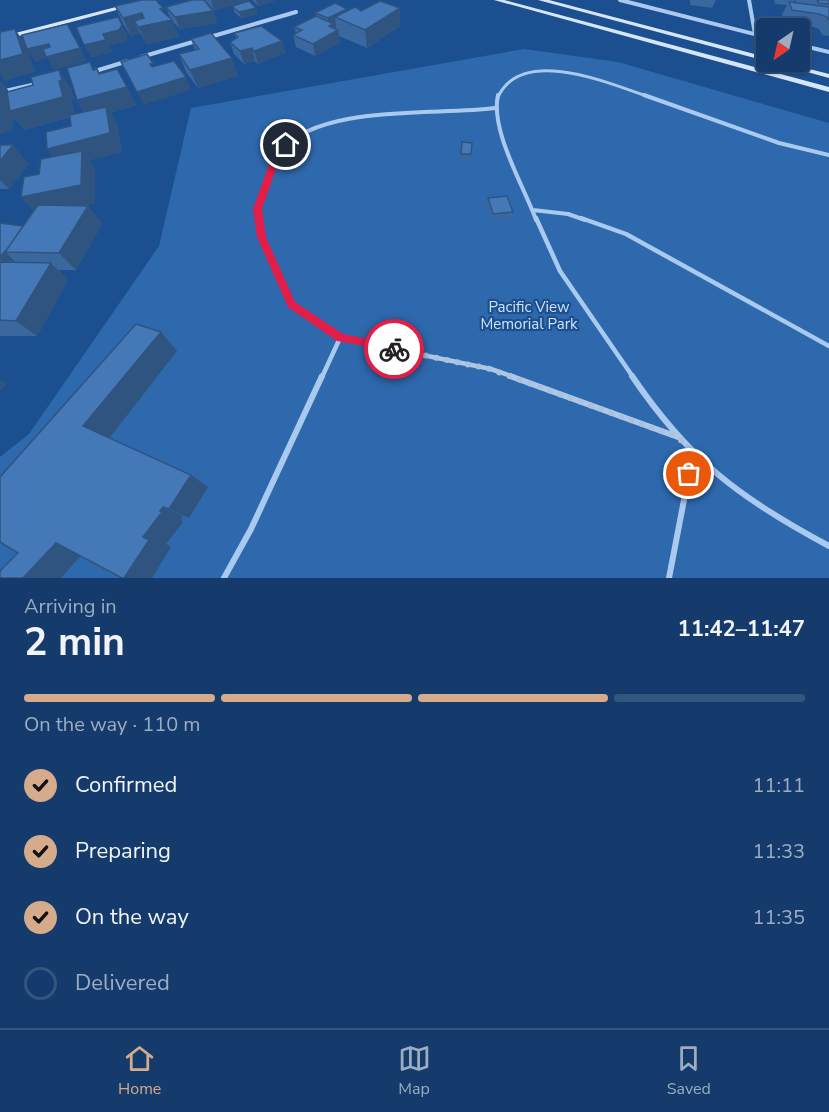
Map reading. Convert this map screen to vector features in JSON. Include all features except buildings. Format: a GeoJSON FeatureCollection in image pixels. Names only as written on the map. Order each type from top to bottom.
{"type":"FeatureCollection","features":[{"type":"Feature","properties":{"kind":"main road"},"geometry":{"type":"LineString","coordinates":[[0,39],[151,0]]}},
{"type":"Feature","properties":{"kind":"main road"},"geometry":{"type":"LineString","coordinates":[[497,0],[829,90]]}},
{"type":"Feature","properties":{"kind":"main road"},"geometry":{"type":"LineString","coordinates":[[541,0],[756,56]]}},
{"type":"Feature","properties":{"kind":"main road"},"geometry":{"type":"LineString","coordinates":[[810,71],[829,76]]}},
{"type":"Feature","properties":{"kind":"street"},"geometry":{"type":"LineString","coordinates":[[620,0],[756,34],[749,0]]}},
{"type":"Feature","properties":{"kind":"street"},"geometry":{"type":"LineString","coordinates":[[88,73],[296,12]]}},
{"type":"Feature","properties":{"kind":"street"},"geometry":{"type":"LineString","coordinates":[[810,47],[829,52]]}},
{"type":"Feature","properties":{"kind":"street"},"geometry":{"type":"LineString","coordinates":[[0,92],[46,82]]}},
{"type":"Feature","properties":{"kind":"lane"},"geometry":{"type":"LineString","coordinates":[[829,155],[779,143],[581,73],[558,71],[527,74],[506,85],[498,94],[495,108],[507,150],[550,253],[640,387],[678,437],[719,478],[755,504],[829,546]]}},
{"type":"Feature","properties":{"kind":"lane"},"geometry":{"type":"LineString","coordinates":[[495,108],[404,112],[324,124],[295,136],[277,153],[257,209],[261,237],[292,304],[340,338],[490,369],[678,437]]}},
{"type":"Feature","properties":{"kind":"lane"},"geometry":{"type":"LineString","coordinates":[[533,210],[568,214],[626,234],[829,346]]}},
{"type":"Feature","properties":{"kind":"lane"},"geometry":{"type":"LineString","coordinates":[[224,578],[251,530],[340,338]]}},
{"type":"Feature","properties":{"kind":"lane"},"geometry":{"type":"LineString","coordinates":[[669,578],[693,453]]}},
{"type":"Feature","properties":{"kind":"green space","name":"Pacific View Memorial Park"},"geometry":{"type":"Polygon","coordinates":[[[524,49],[618,62],[829,123],[829,578],[0,578],[0,457],[29,434],[159,246],[191,108],[524,49]]]}},
{"type":"Feature","properties":{"kind":"way so far"},"geometry":{"type":"LineString","coordinates":[[394,349],[490,369],[678,437],[693,453],[689,474]]}},
{"type":"Feature","properties":{"kind":"route"},"geometry":{"type":"LineString","coordinates":[[286,145],[277,153],[257,209],[261,237],[292,304],[340,338],[394,349]]}}]}
